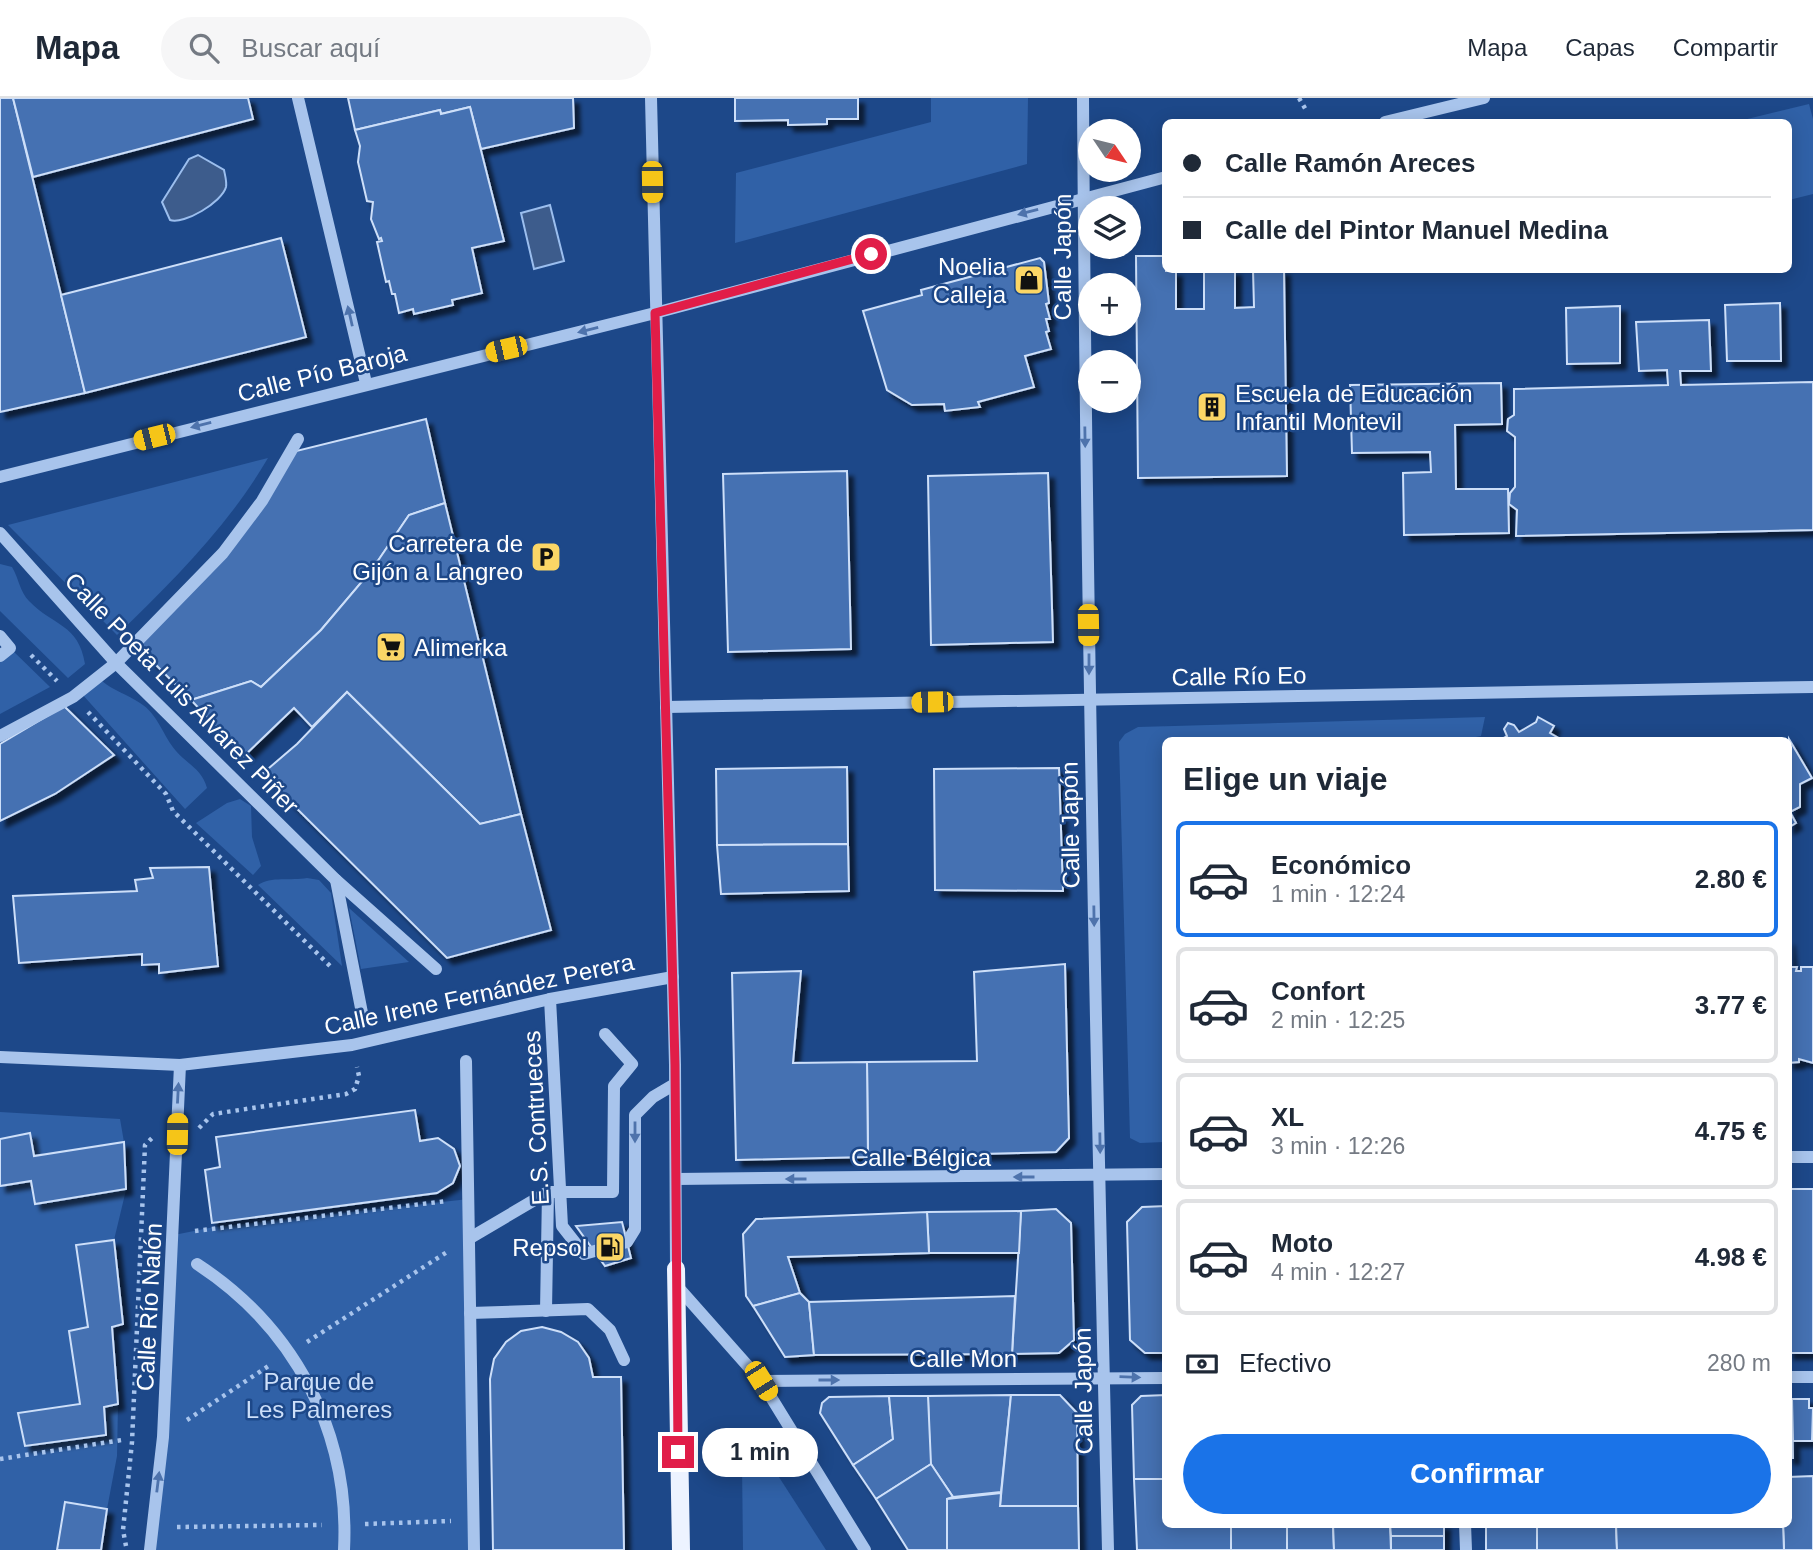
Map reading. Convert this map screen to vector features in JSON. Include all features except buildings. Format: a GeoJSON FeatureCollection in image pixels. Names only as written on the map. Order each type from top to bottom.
{"type":"FeatureCollection","features":[{"type":"Feature","properties":{"kind":"main road"},"geometry":{"type":"LineString","coordinates":[[676,1277],[681,1550]]}},
{"type":"Feature","properties":{"kind":"street"},"geometry":{"type":"LineString","coordinates":[[298,98],[366,383]]}},
{"type":"Feature","properties":{"kind":"street"},"geometry":{"type":"LineString","coordinates":[[650,98],[676,1084],[676,1277],[761,1381],[865,1550]]}},
{"type":"Feature","properties":{"kind":"street","name":"Calle Japón"},"geometry":{"type":"LineString","coordinates":[[1083,98],[1083,196]]}},
{"type":"Feature","properties":{"kind":"street"},"geometry":{"type":"LineString","coordinates":[[1398,119],[1485,98]]}},
{"type":"Feature","properties":{"kind":"street","name":"Calle Pío Baroja"},"geometry":{"type":"LineString","coordinates":[[1087,196],[1162,178]]}},
{"type":"Feature","properties":{"kind":"street","name":"Calle Pío Baroja"},"geometry":{"type":"LineString","coordinates":[[0,477],[366,383],[655,313],[1078,198]]}},
{"type":"Feature","properties":{"kind":"street","name":"Calle Japón"},"geometry":{"type":"LineString","coordinates":[[1084,259],[1089,699],[1108,1550]]}},
{"type":"Feature","properties":{"kind":"street"},"geometry":{"type":"LineString","coordinates":[[0,736],[73,697],[116,663],[223,552],[262,500],[298,439]]}},
{"type":"Feature","properties":{"kind":"street","name":"Calle Poeta Luis Álvarez Piñer"},"geometry":{"type":"LineString","coordinates":[[0,533],[116,663],[336,880],[436,969]]}},
{"type":"Feature","properties":{"kind":"street"},"geometry":{"type":"LineString","coordinates":[[0,636],[10,648],[0,656]]}},
{"type":"Feature","properties":{"kind":"street","name":"Calle Río Eo"},"geometry":{"type":"LineString","coordinates":[[666,707],[1813,687]]}},
{"type":"Feature","properties":{"kind":"street"},"geometry":{"type":"LineString","coordinates":[[336,880],[362,1013]]}},
{"type":"Feature","properties":{"kind":"street","name":"Calle Irene Fernández Perera"},"geometry":{"type":"LineString","coordinates":[[0,1057],[180,1065],[366,1043],[550,999],[673,977]]}},
{"type":"Feature","properties":{"kind":"street","name":"E.S. Contrueces"},"geometry":{"type":"LineString","coordinates":[[550,999],[555,1192],[562,1226],[584,1254],[627,1242],[635,1229],[635,1115],[653,1097],[676,1084]]}},
{"type":"Feature","properties":{"kind":"street"},"geometry":{"type":"LineString","coordinates":[[470,1238],[555,1192],[614,1192],[614,1086],[632,1063],[605,1034]]}},
{"type":"Feature","properties":{"kind":"street"},"geometry":{"type":"LineString","coordinates":[[466,1061],[474,1550]]}},
{"type":"Feature","properties":{"kind":"street","name":"Calle Río Nalón"},"geometry":{"type":"LineString","coordinates":[[150,1550],[163,1437],[180,1065]]}},
{"type":"Feature","properties":{"kind":"street"},"geometry":{"type":"LineString","coordinates":[[1792,1157],[1813,1157]]}},
{"type":"Feature","properties":{"kind":"street","name":"Calle Bélgica"},"geometry":{"type":"LineString","coordinates":[[676,1179],[1162,1174]]}},
{"type":"Feature","properties":{"kind":"street"},"geometry":{"type":"LineString","coordinates":[[547,1311],[555,1192]]}},
{"type":"Feature","properties":{"kind":"street"},"geometry":{"type":"LineString","coordinates":[[197,1264],[250,1303],[272,1326],[312,1388],[329,1430],[340,1479],[345,1525],[344,1550]]}},
{"type":"Feature","properties":{"kind":"street"},"geometry":{"type":"LineString","coordinates":[[470,1313],[588,1308],[610,1330],[624,1360]]}},
{"type":"Feature","properties":{"kind":"street","name":"Calle Mon"},"geometry":{"type":"LineString","coordinates":[[761,1381],[1103,1376],[1162,1378]]}},
{"type":"Feature","properties":{"kind":"street"},"geometry":{"type":"LineString","coordinates":[[1792,1377],[1813,1377]]}},
{"type":"Feature","properties":{"kind":"street"},"geometry":{"type":"LineString","coordinates":[[1465,1528],[1466,1550]]}},
{"type":"Feature","properties":{"kind":"path"},"geometry":{"type":"LineString","coordinates":[[1299,98],[1306,110]]}},
{"type":"Feature","properties":{"kind":"path"},"geometry":{"type":"LineString","coordinates":[[198,1230],[469,1199]]}},
{"type":"Feature","properties":{"kind":"path"},"geometry":{"type":"LineString","coordinates":[[186,1421],[470,1238]]}},
{"type":"Feature","properties":{"kind":"path"},"geometry":{"type":"LineString","coordinates":[[0,1459],[122,1440]]}},
{"type":"Feature","properties":{"kind":"green space"},"geometry":{"type":"Polygon","coordinates":[[[931,98],[1028,98],[1027,164],[735,243],[736,173],[931,122],[931,98]]]}},
{"type":"Feature","properties":{"kind":"green space"},"geometry":{"type":"Polygon","coordinates":[[[1809,104],[1813,119],[1813,194],[1792,199],[1792,119],[1747,119],[1809,104]]]}},
{"type":"Feature","properties":{"kind":"green space"},"geometry":{"type":"Polygon","coordinates":[[[268,458],[253,483],[218,529],[179,573],[117,635],[8,525],[268,458]]]}},
{"type":"Feature","properties":{"kind":"green space"},"geometry":{"type":"Polygon","coordinates":[[[0,564],[12,567],[29,601],[64,627],[77,641],[85,664],[68,678],[0,611],[0,564]]]}},
{"type":"Feature","properties":{"kind":"green space"},"geometry":{"type":"Polygon","coordinates":[[[10,648],[50,687],[0,714],[0,656],[10,648]]]}},
{"type":"Feature","properties":{"kind":"green space"},"geometry":{"type":"Polygon","coordinates":[[[102,681],[146,708],[176,751],[202,776],[207,788],[185,809],[82,694],[102,681]]]}},
{"type":"Feature","properties":{"kind":"green space"},"geometry":{"type":"Polygon","coordinates":[[[1485,717],[1481,736],[1476,737],[1162,737],[1162,1142],[1140,1143],[1130,1138],[1119,742],[1125,734],[1138,727],[1485,717]]]}},
{"type":"Feature","properties":{"kind":"green space"},"geometry":{"type":"Polygon","coordinates":[[[240,799],[251,806],[252,837],[261,866],[253,875],[196,823],[227,803],[240,799]]]}},
{"type":"Feature","properties":{"kind":"green space"},"geometry":{"type":"Polygon","coordinates":[[[275,880],[319,880],[331,893],[342,966],[258,885],[275,880]]]}},
{"type":"Feature","properties":{"kind":"green space"},"geometry":{"type":"Polygon","coordinates":[[[349,908],[409,962],[361,969],[349,908]]]}},
{"type":"Feature","properties":{"kind":"green space"},"geometry":{"type":"Polygon","coordinates":[[[0,1112],[120,1119],[124,1142],[34,1156],[30,1133],[0,1139],[0,1112]]]}},
{"type":"Feature","properties":{"kind":"green space"},"geometry":{"type":"Polygon","coordinates":[[[31,1181],[36,1204],[126,1190],[114,1240],[76,1246],[88,1327],[69,1331],[80,1404],[18,1413],[26,1446],[105,1435],[104,1407],[118,1404],[117,1456],[107,1509],[65,1502],[57,1550],[0,1550],[0,1186],[31,1181]]]}},
{"type":"Feature","properties":{"kind":"green space","name":"Parque de Les Palmeres"},"geometry":{"type":"Polygon","coordinates":[[[469,1199],[474,1550],[150,1550],[174,1235],[214,1227],[469,1199]]]}},
{"type":"Feature","properties":{"kind":"green space"},"geometry":{"type":"Polygon","coordinates":[[[757,1453],[766,1457],[826,1550],[743,1550],[742,1462],[757,1453]]]}},
{"type":"Feature","properties":{"kind":"shaded area"},"geometry":{"type":"Polygon","coordinates":[[[198,155],[224,170],[226,187],[218,199],[202,211],[184,219],[170,220],[162,202],[189,159],[198,155]]]}},
{"type":"Feature","properties":{"kind":"shaded area"},"geometry":{"type":"Polygon","coordinates":[[[550,205],[564,261],[534,269],[521,213],[550,205]]]}},
{"type":"Feature","properties":{"kind":"place","name":"Noelia Calleja"},"geometry":{"type":"Point","coordinates":[1029,280]}},
{"type":"Feature","properties":{"kind":"place","name":"Escuela de Educación Infantil Montevil"},"geometry":{"type":"Point","coordinates":[1212,407]}},
{"type":"Feature","properties":{"kind":"place","name":"Carretera de Gijón a Langreo"},"geometry":{"type":"Point","coordinates":[546,557]}},
{"type":"Feature","properties":{"kind":"place","name":"Alimerka"},"geometry":{"type":"Point","coordinates":[391,647]}},
{"type":"Feature","properties":{"kind":"place","name":"Repsol"},"geometry":{"type":"Point","coordinates":[610,1247]}},
{"type":"Feature","properties":{"kind":"route"},"geometry":{"type":"LineString","coordinates":[[678,1452],[675,1065],[655,313],[871,254]]}}]}
